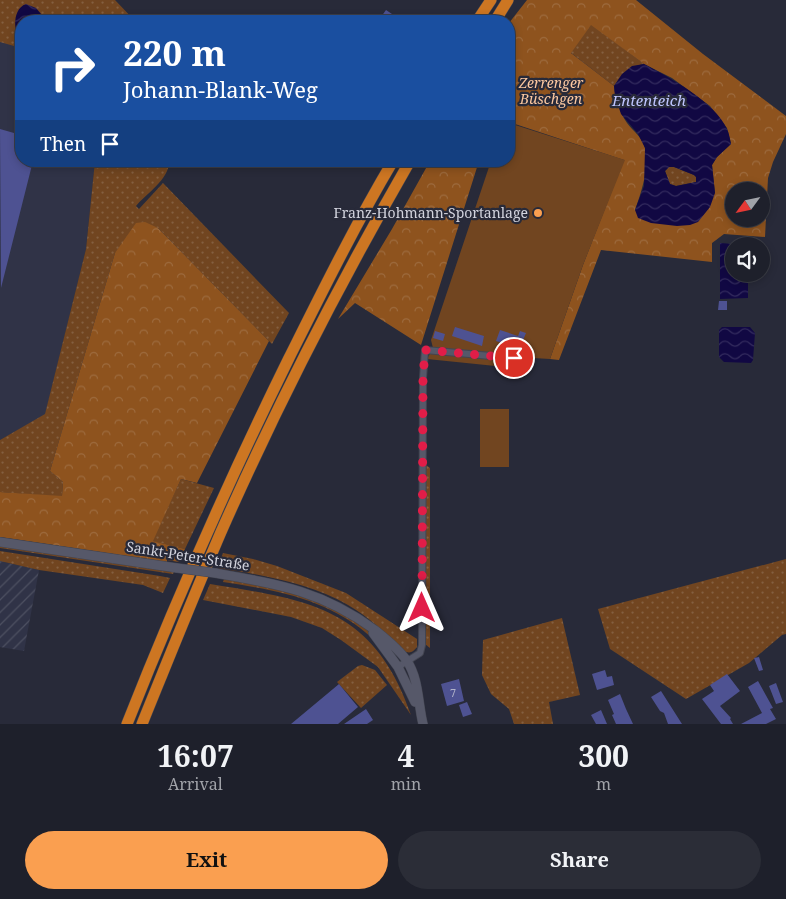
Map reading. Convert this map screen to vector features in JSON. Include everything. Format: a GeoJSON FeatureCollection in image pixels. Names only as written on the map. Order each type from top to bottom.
{"type":"FeatureCollection","features":[{"type":"Feature","properties":{"kind":"highway"},"geometry":{"type":"LineString","coordinates":[[481,15],[490,0]]}},
{"type":"Feature","properties":{"kind":"highway"},"geometry":{"type":"LineString","coordinates":[[499,15],[508,0]]}},
{"type":"Feature","properties":{"kind":"highway"},"geometry":{"type":"LineString","coordinates":[[127,724],[167,623],[248,441],[316,303],[390,167]]}},
{"type":"Feature","properties":{"kind":"highway"},"geometry":{"type":"LineString","coordinates":[[142,724],[214,548],[260,447],[328,310],[407,167]]}},
{"type":"Feature","properties":{"kind":"street"},"geometry":{"type":"LineString","coordinates":[[398,667],[420,653],[422,645],[423,378],[425,350],[514,358]]}},
{"type":"Feature","properties":{"kind":"street","name":"Sankt-Peter-Straße"},"geometry":{"type":"LineString","coordinates":[[0,542],[215,573],[300,590],[326,600],[364,622],[384,637],[407,662],[413,675],[422,720]]}},
{"type":"Feature","properties":{"kind":"street","name":"Sankt-Peter-Straße"},"geometry":{"type":"LineString","coordinates":[[364,622],[398,667],[422,720]]}},
{"type":"Feature","properties":{"kind":"shaded area"},"geometry":{"type":"Polygon","coordinates":[[[0,0],[15,15],[15,167],[94,167],[86,249],[45,415],[0,440],[0,0]]]}},
{"type":"Feature","properties":{"kind":"shaded area"},"geometry":{"type":"Polygon","coordinates":[[[0,0],[115,0],[129,15],[15,15],[15,46],[0,42],[0,0]]]}},
{"type":"Feature","properties":{"kind":"shaded area"},"geometry":{"type":"Polygon","coordinates":[[[591,24],[644,64],[627,71],[614,86],[570,52],[591,24]]]}},
{"type":"Feature","properties":{"kind":"shaded area","name":"Franz-Hohmann-Sportanlage"},"geometry":{"type":"Polygon","coordinates":[[[515,125],[625,160],[583,265],[550,359],[516,357],[515,368],[427,359],[433,348],[431,340],[489,167],[515,167],[515,125]]]}},
{"type":"Feature","properties":{"kind":"shaded area"},"geometry":{"type":"Polygon","coordinates":[[[94,167],[168,167],[162,180],[136,206],[139,209],[163,183],[289,313],[272,344],[158,228],[115,253],[50,471],[63,482],[62,497],[0,492],[0,440],[45,414],[86,249],[94,167]]]}},
{"type":"Feature","properties":{"kind":"shaded area"},"geometry":{"type":"Polygon","coordinates":[[[669,167],[674,167],[694,175],[696,182],[676,186],[670,184],[665,171],[669,167]]]}},
{"type":"Feature","properties":{"kind":"shaded area"},"geometry":{"type":"Polygon","coordinates":[[[480,409],[509,409],[509,467],[480,467],[480,409]]]}},
{"type":"Feature","properties":{"kind":"shaded area"},"geometry":{"type":"Polygon","coordinates":[[[426,465],[430,468],[430,648],[425,644],[426,465]]]}},
{"type":"Feature","properties":{"kind":"shaded area"},"geometry":{"type":"Polygon","coordinates":[[[181,479],[214,488],[185,549],[152,541],[181,479]]]}},
{"type":"Feature","properties":{"kind":"shaded area"},"geometry":{"type":"Polygon","coordinates":[[[0,546],[174,572],[173,574],[0,548],[0,546]]]}},
{"type":"Feature","properties":{"kind":"shaded area"},"geometry":{"type":"Polygon","coordinates":[[[0,551],[170,578],[163,593],[143,585],[39,570],[0,561],[0,551]]]}},
{"type":"Feature","properties":{"kind":"shaded area"},"geometry":{"type":"Polygon","coordinates":[[[223,553],[277,566],[346,593],[417,639],[417,647],[411,652],[404,651],[363,615],[333,597],[284,580],[217,568],[223,553]]]}},
{"type":"Feature","properties":{"kind":"shaded area"},"geometry":{"type":"Polygon","coordinates":[[[786,559],[786,634],[782,635],[749,663],[686,699],[610,649],[598,609],[786,559]]]}},
{"type":"Feature","properties":{"kind":"shaded area"},"geometry":{"type":"Polygon","coordinates":[[[0,561],[39,570],[24,651],[0,647],[0,561]]]}},
{"type":"Feature","properties":{"kind":"shaded area"},"geometry":{"type":"Polygon","coordinates":[[[224,579],[292,593],[325,605],[364,627],[372,638],[339,614],[321,606],[283,593],[223,582],[224,579]]]}},
{"type":"Feature","properties":{"kind":"shaded area"},"geometry":{"type":"Polygon","coordinates":[[[210,584],[278,596],[308,604],[334,615],[358,631],[378,652],[396,679],[411,715],[378,667],[341,640],[322,628],[291,617],[203,600],[210,584]]]}},
{"type":"Feature","properties":{"kind":"shaded area"},"geometry":{"type":"Polygon","coordinates":[[[562,618],[580,695],[549,702],[553,724],[514,724],[509,709],[491,694],[482,675],[483,640],[562,618]]]}},
{"type":"Feature","properties":{"kind":"shaded area"},"geometry":{"type":"Polygon","coordinates":[[[362,665],[375,670],[387,685],[361,708],[337,682],[362,665]]]}},
{"type":"Feature","properties":{"kind":"green space","name":"Zerrenger Büschgen"},"geometry":{"type":"Polygon","coordinates":[[[527,0],[636,0],[703,54],[786,116],[786,134],[773,162],[768,182],[725,182],[725,228],[765,228],[765,237],[724,234],[712,243],[712,262],[601,250],[559,360],[550,359],[583,265],[624,160],[515,124],[515,15],[527,0]],[[591,25],[571,53],[614,86],[622,115],[644,144],[646,171],[635,210],[715,193],[712,165],[717,157],[731,144],[727,128],[710,106],[672,78],[644,64],[591,25]]]}},
{"type":"Feature","properties":{"kind":"green space"},"geometry":{"type":"Polygon","coordinates":[[[427,167],[477,167],[421,345],[355,303],[338,319],[427,167]]]}},
{"type":"Feature","properties":{"kind":"green space"},"geometry":{"type":"Polygon","coordinates":[[[145,222],[158,228],[269,341],[197,483],[181,479],[153,541],[185,549],[179,562],[167,560],[167,562],[0,537],[0,492],[62,496],[63,482],[50,471],[115,253],[136,223],[145,222]]]}},
{"type":"Feature","properties":{"kind":"water"},"geometry":{"type":"Polygon","coordinates":[[[26,4],[36,8],[42,15],[16,15],[22,6],[26,4]]]}},
{"type":"Feature","properties":{"kind":"water","name":"Ententeich"},"geometry":{"type":"Polygon","coordinates":[[[644,64],[690,91],[712,109],[728,131],[731,144],[717,157],[712,165],[715,193],[710,207],[698,222],[677,226],[651,223],[638,218],[635,210],[644,186],[645,148],[638,134],[621,114],[614,86],[622,74],[632,66],[644,64]],[[669,167],[665,171],[670,184],[676,186],[696,182],[694,175],[674,167],[669,167]]]}},
{"type":"Feature","properties":{"kind":"water"},"geometry":{"type":"Polygon","coordinates":[[[720,243],[725,243],[725,282],[748,282],[748,298],[720,299],[720,243]]]}},
{"type":"Feature","properties":{"kind":"water"},"geometry":{"type":"Polygon","coordinates":[[[722,327],[750,327],[755,333],[753,360],[751,363],[724,362],[719,357],[719,330],[722,327]]]}},
{"type":"Feature","properties":{"kind":"building"},"geometry":{"type":"Polygon","coordinates":[[[386,10],[394,15],[382,15],[386,10]]]}},
{"type":"Feature","properties":{"kind":"building"},"geometry":{"type":"Polygon","coordinates":[[[0,129],[15,133],[15,167],[31,167],[1,288],[0,129]]]}},
{"type":"Feature","properties":{"kind":"building"},"geometry":{"type":"Polygon","coordinates":[[[719,301],[727,301],[727,310],[718,310],[719,301]]]}},
{"type":"Feature","properties":{"kind":"building"},"geometry":{"type":"Polygon","coordinates":[[[455,327],[484,336],[482,346],[452,336],[455,327]]]}},
{"type":"Feature","properties":{"kind":"building"},"geometry":{"type":"Polygon","coordinates":[[[500,330],[518,336],[520,331],[526,333],[519,350],[496,341],[500,330]]]}},
{"type":"Feature","properties":{"kind":"building"},"geometry":{"type":"Polygon","coordinates":[[[435,331],[445,334],[443,341],[433,338],[435,331]]]}},
{"type":"Feature","properties":{"kind":"building"},"geometry":{"type":"Polygon","coordinates":[[[759,657],[763,670],[759,671],[754,658],[759,657]]]}},
{"type":"Feature","properties":{"kind":"building"},"geometry":{"type":"Polygon","coordinates":[[[605,670],[607,677],[612,676],[614,685],[597,690],[592,674],[605,670]]]}},
{"type":"Feature","properties":{"kind":"building"},"geometry":{"type":"Polygon","coordinates":[[[727,674],[740,691],[720,706],[731,718],[733,724],[721,724],[702,699],[714,691],[710,685],[727,674]]]}},
{"type":"Feature","properties":{"kind":"building"},"geometry":{"type":"Polygon","coordinates":[[[459,679],[464,701],[447,706],[441,684],[459,679]]]}},
{"type":"Feature","properties":{"kind":"building"},"geometry":{"type":"Polygon","coordinates":[[[758,681],[773,708],[770,709],[776,719],[766,724],[741,724],[762,713],[748,687],[758,681]]]}},
{"type":"Feature","properties":{"kind":"building"},"geometry":{"type":"Polygon","coordinates":[[[776,683],[783,702],[776,704],[769,686],[776,683]]]}},
{"type":"Feature","properties":{"kind":"building"},"geometry":{"type":"Polygon","coordinates":[[[339,684],[358,707],[338,724],[291,724],[339,684]]]}},
{"type":"Feature","properties":{"kind":"building"},"geometry":{"type":"Polygon","coordinates":[[[661,691],[682,724],[668,724],[664,713],[660,711],[651,697],[661,691]]]}},
{"type":"Feature","properties":{"kind":"building"},"geometry":{"type":"Polygon","coordinates":[[[620,694],[633,724],[616,724],[612,715],[614,714],[608,700],[620,694]]]}},
{"type":"Feature","properties":{"kind":"building"},"geometry":{"type":"Polygon","coordinates":[[[467,702],[472,714],[463,717],[459,705],[467,702]]]}},
{"type":"Feature","properties":{"kind":"building"},"geometry":{"type":"Polygon","coordinates":[[[366,709],[373,720],[367,724],[344,724],[366,709]]]}},
{"type":"Feature","properties":{"kind":"building"},"geometry":{"type":"Polygon","coordinates":[[[601,710],[607,724],[596,724],[591,715],[601,710]]]}},
{"type":"Feature","properties":{"kind":"place","name":"Franz-Hohmann-Sportanlage"},"geometry":{"type":"Point","coordinates":[538,213]}},
{"type":"Feature","properties":{"kind":"route"},"geometry":{"type":"LineString","coordinates":[[422,608],[423,378],[425,350],[514,358]]}}]}
